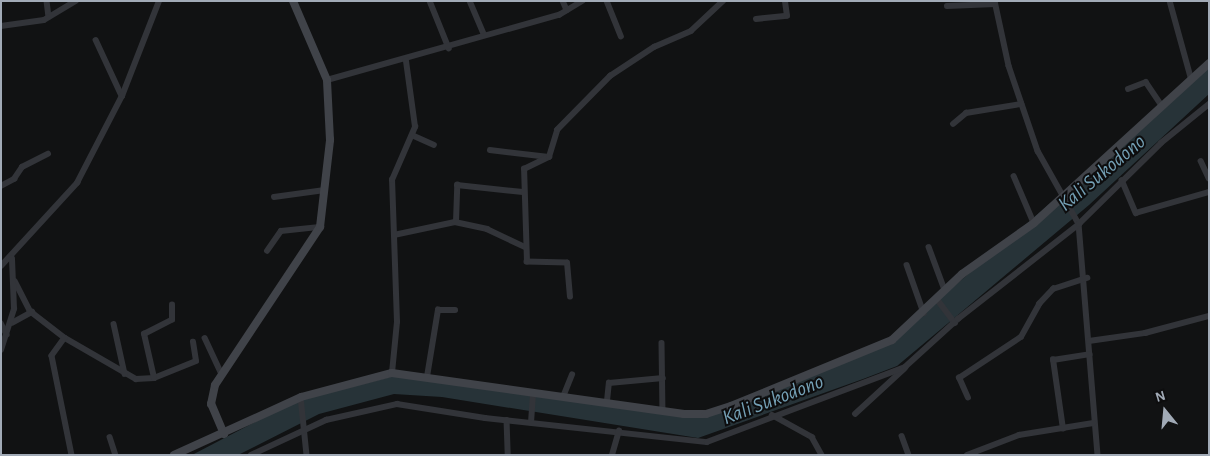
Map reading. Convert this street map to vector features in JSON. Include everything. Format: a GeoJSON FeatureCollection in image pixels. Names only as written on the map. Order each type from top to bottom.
{"type":"FeatureCollection","features":[{"type":"Feature","properties":{"kind":"main road"},"geometry":{"type":"LineString","coordinates":[[224,434],[210,399],[222,374],[320,227],[330,140],[331,80],[293,1]]}},
{"type":"Feature","properties":{"kind":"main road"},"geometry":{"type":"LineString","coordinates":[[174,455],[301,398],[392,374],[427,377],[532,394],[607,401],[663,411],[702,415],[731,406],[882,346],[924,313],[938,300],[945,290],[1034,223],[1161,104],[1209,63]]}},
{"type":"Feature","properties":{"kind":"street"},"geometry":{"type":"LineString","coordinates":[[47,1],[49,17]]}},
{"type":"Feature","properties":{"kind":"street"},"geometry":{"type":"LineString","coordinates":[[1,26],[49,17],[76,1]]}},
{"type":"Feature","properties":{"kind":"street"},"geometry":{"type":"LineString","coordinates":[[1,266],[12,259],[77,183],[122,96],[159,1]]}},
{"type":"Feature","properties":{"kind":"street"},"geometry":{"type":"LineString","coordinates":[[430,1],[449,48]]}},
{"type":"Feature","properties":{"kind":"street"},"geometry":{"type":"LineString","coordinates":[[470,1],[484,34]]}},
{"type":"Feature","properties":{"kind":"street"},"geometry":{"type":"LineString","coordinates":[[563,1],[567,10]]}},
{"type":"Feature","properties":{"kind":"street"},"geometry":{"type":"LineString","coordinates":[[331,80],[449,48],[484,34],[567,10],[582,1]]}},
{"type":"Feature","properties":{"kind":"street"},"geometry":{"type":"LineString","coordinates":[[607,1],[621,36]]}},
{"type":"Feature","properties":{"kind":"street"},"geometry":{"type":"LineString","coordinates":[[550,157],[556,130],[610,76],[654,47],[691,32],[722,1]]}},
{"type":"Feature","properties":{"kind":"street"},"geometry":{"type":"LineString","coordinates":[[756,19],[787,16],[785,1]]}},
{"type":"Feature","properties":{"kind":"street"},"geometry":{"type":"LineString","coordinates":[[1170,1],[1191,77]]}},
{"type":"Feature","properties":{"kind":"street"},"geometry":{"type":"LineString","coordinates":[[946,6],[995,2],[1021,104],[1038,151],[1066,194],[1078,222],[1087,278],[1093,423],[1098,455]]}},
{"type":"Feature","properties":{"kind":"street"},"geometry":{"type":"LineString","coordinates":[[96,40],[122,96]]}},
{"type":"Feature","properties":{"kind":"street"},"geometry":{"type":"LineString","coordinates":[[392,374],[396,351],[392,180],[412,135],[406,61]]}},
{"type":"Feature","properties":{"kind":"street"},"geometry":{"type":"LineString","coordinates":[[1128,89],[1146,82],[1161,104]]}},
{"type":"Feature","properties":{"kind":"street"},"geometry":{"type":"LineString","coordinates":[[953,124],[966,113],[1021,104]]}},
{"type":"Feature","properties":{"kind":"street"},"geometry":{"type":"LineString","coordinates":[[855,414],[954,321],[1078,222],[1122,180],[1209,104]]}},
{"type":"Feature","properties":{"kind":"street"},"geometry":{"type":"LineString","coordinates":[[412,135],[434,145]]}},
{"type":"Feature","properties":{"kind":"street"},"geometry":{"type":"LineString","coordinates":[[490,150],[550,157]]}},
{"type":"Feature","properties":{"kind":"street"},"geometry":{"type":"LineString","coordinates":[[1,186],[14,179],[22,167],[48,154]]}},
{"type":"Feature","properties":{"kind":"street"},"geometry":{"type":"LineString","coordinates":[[550,157],[525,168],[523,192],[525,248],[527,262],[567,263],[570,297]]}},
{"type":"Feature","properties":{"kind":"street"},"geometry":{"type":"LineString","coordinates":[[1201,161],[1209,178]]}},
{"type":"Feature","properties":{"kind":"street"},"geometry":{"type":"LineString","coordinates":[[1014,176],[1034,223]]}},
{"type":"Feature","properties":{"kind":"street"},"geometry":{"type":"LineString","coordinates":[[1122,180],[1136,213],[1209,192]]}},
{"type":"Feature","properties":{"kind":"street"},"geometry":{"type":"LineString","coordinates":[[456,222],[457,184],[523,192]]}},
{"type":"Feature","properties":{"kind":"street"},"geometry":{"type":"LineString","coordinates":[[274,197],[325,190]]}},
{"type":"Feature","properties":{"kind":"street"},"geometry":{"type":"LineString","coordinates":[[394,234],[456,222],[487,228],[525,248]]}},
{"type":"Feature","properties":{"kind":"street"},"geometry":{"type":"LineString","coordinates":[[267,251],[281,231],[320,227]]}},
{"type":"Feature","properties":{"kind":"street"},"geometry":{"type":"LineString","coordinates":[[929,247],[945,290]]}},
{"type":"Feature","properties":{"kind":"street"},"geometry":{"type":"LineString","coordinates":[[1,350],[12,323],[14,280],[12,259]]}},
{"type":"Feature","properties":{"kind":"street"},"geometry":{"type":"LineString","coordinates":[[907,265],[924,313]]}},
{"type":"Feature","properties":{"kind":"street"},"geometry":{"type":"LineString","coordinates":[[968,398],[959,378],[1021,337],[1039,304],[1053,289],[1087,278]]}},
{"type":"Feature","properties":{"kind":"street"},"geometry":{"type":"LineString","coordinates":[[14,280],[32,312],[65,338],[125,374],[142,380],[154,378],[196,361],[193,342]]}},
{"type":"Feature","properties":{"kind":"street"},"geometry":{"type":"LineString","coordinates":[[938,300],[954,321]]}},
{"type":"Feature","properties":{"kind":"street"},"geometry":{"type":"LineString","coordinates":[[154,378],[144,334],[172,320],[172,305]]}},
{"type":"Feature","properties":{"kind":"street"},"geometry":{"type":"LineString","coordinates":[[427,377],[438,310],[455,310]]}},
{"type":"Feature","properties":{"kind":"street"},"geometry":{"type":"LineString","coordinates":[[12,323],[32,312]]}},
{"type":"Feature","properties":{"kind":"street"},"geometry":{"type":"LineString","coordinates":[[1090,341],[1145,333],[1209,316]]}},
{"type":"Feature","properties":{"kind":"street"},"geometry":{"type":"LineString","coordinates":[[1,323],[7,335]]}},
{"type":"Feature","properties":{"kind":"street"},"geometry":{"type":"LineString","coordinates":[[114,324],[125,374]]}},
{"type":"Feature","properties":{"kind":"street"},"geometry":{"type":"LineString","coordinates":[[65,338],[52,356],[72,455]]}},
{"type":"Feature","properties":{"kind":"street"},"geometry":{"type":"LineString","coordinates":[[205,338],[222,374]]}},
{"type":"Feature","properties":{"kind":"street"},"geometry":{"type":"LineString","coordinates":[[662,343],[663,411]]}},
{"type":"Feature","properties":{"kind":"street"},"geometry":{"type":"LineString","coordinates":[[1063,429],[1052,361],[1090,354]]}},
{"type":"Feature","properties":{"kind":"street"},"geometry":{"type":"LineString","coordinates":[[252,455],[306,425],[397,404],[507,420],[531,420],[619,431],[702,444],[777,413],[905,367]]}},
{"type":"Feature","properties":{"kind":"street"},"geometry":{"type":"LineString","coordinates":[[564,397],[572,375]]}},
{"type":"Feature","properties":{"kind":"street"},"geometry":{"type":"LineString","coordinates":[[607,401],[609,384],[663,378]]}},
{"type":"Feature","properties":{"kind":"street"},"geometry":{"type":"LineString","coordinates":[[531,420],[532,394]]}},
{"type":"Feature","properties":{"kind":"street"},"geometry":{"type":"LineString","coordinates":[[301,398],[306,425],[308,455]]}},
{"type":"Feature","properties":{"kind":"street"},"geometry":{"type":"LineString","coordinates":[[777,413],[812,437],[822,455]]}},
{"type":"Feature","properties":{"kind":"street"},"geometry":{"type":"LineString","coordinates":[[507,420],[508,455]]}},
{"type":"Feature","properties":{"kind":"street"},"geometry":{"type":"LineString","coordinates":[[967,455],[1019,435],[1093,423]]}},
{"type":"Feature","properties":{"kind":"street"},"geometry":{"type":"LineString","coordinates":[[612,455],[619,431]]}},
{"type":"Feature","properties":{"kind":"street"},"geometry":{"type":"LineString","coordinates":[[902,436],[909,455]]}},
{"type":"Feature","properties":{"kind":"street"},"geometry":{"type":"LineString","coordinates":[[110,437],[116,455]]}},
{"type":"Feature","properties":{"kind":"water","name":"Kali Sukodono"},"geometry":{"type":"Polygon","coordinates":[[[1209,66],[1209,94],[1089,205],[897,366],[698,438],[442,397],[394,394],[319,414],[238,455],[192,455],[293,402],[394,376],[704,417],[885,346],[1209,66]]]}}]}
